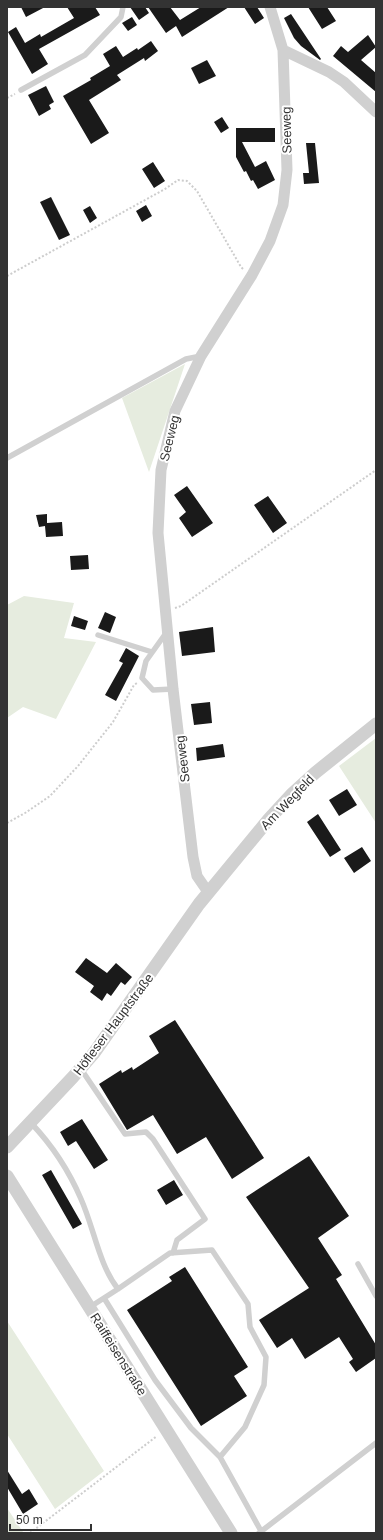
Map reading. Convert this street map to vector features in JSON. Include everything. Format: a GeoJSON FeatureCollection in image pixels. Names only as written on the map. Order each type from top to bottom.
{"type":"FeatureCollection","features":[{"type":"Feature","properties":{"kind":"street","name":"Seeweg"},"geometry":{"type":"LineString","coordinates":[[208,892],[197,876],[194,862],[173,689],[158,533],[161,470],[175,411],[201,356],[252,275],[270,241],[283,205],[287,170],[283,50],[270,7]]}},
{"type":"Feature","properties":{"kind":"street"},"geometry":{"type":"LineString","coordinates":[[283,50],[328,72],[344,82],[375,110]]}},
{"type":"Feature","properties":{"kind":"street","name":"Am Wegfeld"},"geometry":{"type":"LineString","coordinates":[[208,892],[269,819],[293,793],[329,761],[376,724]]}},
{"type":"Feature","properties":{"kind":"street","name":"Höfleser Hauptstraße"},"geometry":{"type":"LineString","coordinates":[[7,1147],[81,1069],[114,1026],[208,892]]}},
{"type":"Feature","properties":{"kind":"street","name":"Raiffeisenstraße"},"geometry":{"type":"LineString","coordinates":[[7,1176],[231,1533]]}},
{"type":"Feature","properties":{"kind":"lane"},"geometry":{"type":"LineString","coordinates":[[21,90],[84,55],[121,18],[123,7]]}},
{"type":"Feature","properties":{"kind":"lane"},"geometry":{"type":"LineString","coordinates":[[7,458],[186,359],[201,356]]}},
{"type":"Feature","properties":{"kind":"lane"},"geometry":{"type":"LineString","coordinates":[[167,631],[146,661],[142,678],[153,690],[173,689]]}},
{"type":"Feature","properties":{"kind":"lane"},"geometry":{"type":"LineString","coordinates":[[98,635],[152,652]]}},
{"type":"Feature","properties":{"kind":"lane"},"geometry":{"type":"LineString","coordinates":[[81,1069],[125,1134],[146,1132],[153,1140],[205,1219],[177,1240],[173,1253]]}},
{"type":"Feature","properties":{"kind":"lane"},"geometry":{"type":"LineString","coordinates":[[30,1123],[44,1136],[60,1159],[82,1199],[110,1278],[118,1289]]}},
{"type":"Feature","properties":{"kind":"lane"},"geometry":{"type":"LineString","coordinates":[[90,1307],[170,1253],[212,1250],[248,1304],[250,1326],[266,1357],[264,1385],[245,1427],[220,1457]]}},
{"type":"Feature","properties":{"kind":"lane"},"geometry":{"type":"LineString","coordinates":[[358,1264],[376,1296]]}},
{"type":"Feature","properties":{"kind":"lane"},"geometry":{"type":"LineString","coordinates":[[104,1298],[160,1386],[191,1428],[220,1457],[259,1532],[376,1443]]}},
{"type":"Feature","properties":{"kind":"path"},"geometry":{"type":"LineString","coordinates":[[7,276],[165,189],[178,180],[187,181],[197,191],[241,267],[252,275]]}},
{"type":"Feature","properties":{"kind":"path"},"geometry":{"type":"LineString","coordinates":[[166,610],[181,606],[376,470]]}},
{"type":"Feature","properties":{"kind":"path"},"geometry":{"type":"LineString","coordinates":[[7,823],[50,796],[69,776],[113,722],[134,685],[142,678]]}},
{"type":"Feature","properties":{"kind":"path"},"geometry":{"type":"LineString","coordinates":[[30,1533],[166,1429]]}},
{"type":"Feature","properties":{"kind":"shaded area"},"geometry":{"type":"Polygon","coordinates":[[[185,364],[149,472],[122,398],[185,364]]]}},
{"type":"Feature","properties":{"kind":"shaded area"},"geometry":{"type":"Polygon","coordinates":[[[24,596],[74,603],[64,638],[96,642],[56,719],[23,707],[7,718],[7,605],[24,596]]]}},
{"type":"Feature","properties":{"kind":"shaded area"},"geometry":{"type":"Polygon","coordinates":[[[376,738],[376,823],[339,766],[376,738]]]}},
{"type":"Feature","properties":{"kind":"shaded area"},"geometry":{"type":"Polygon","coordinates":[[[7,1321],[104,1471],[55,1509],[7,1434],[7,1321]]]}},
{"type":"Feature","properties":{"kind":"shaded area"},"geometry":{"type":"Polygon","coordinates":[[[7,1508],[23,1532],[22,1533],[7,1533],[7,1508]]]}},
{"type":"Feature","properties":{"kind":"building"},"geometry":{"type":"Polygon","coordinates":[[[21,7],[45,7],[26,17],[21,7]]]}},
{"type":"Feature","properties":{"kind":"building"},"geometry":{"type":"Polygon","coordinates":[[[67,7],[95,7],[100,15],[39,49],[48,64],[32,74],[8,32],[16,27],[25,43],[40,34],[41,37],[74,18],[67,7]]]}},
{"type":"Feature","properties":{"kind":"building"},"geometry":{"type":"Polygon","coordinates":[[[130,7],[145,7],[149,13],[139,20],[130,7]]]}},
{"type":"Feature","properties":{"kind":"building"},"geometry":{"type":"Polygon","coordinates":[[[148,7],[170,7],[180,20],[201,7],[229,7],[182,37],[176,26],[166,33],[148,7]]]}},
{"type":"Feature","properties":{"kind":"building"},"geometry":{"type":"Polygon","coordinates":[[[244,7],[257,7],[264,18],[255,24],[244,7]]]}},
{"type":"Feature","properties":{"kind":"building"},"geometry":{"type":"Polygon","coordinates":[[[308,7],[327,7],[336,21],[322,29],[308,7]]]}},
{"type":"Feature","properties":{"kind":"building"},"geometry":{"type":"Polygon","coordinates":[[[291,14],[321,59],[320,60],[301,46],[294,38],[284,18],[291,14]]]}},
{"type":"Feature","properties":{"kind":"building"},"geometry":{"type":"Polygon","coordinates":[[[132,17],[137,25],[128,31],[122,23],[132,17]]]}},
{"type":"Feature","properties":{"kind":"building"},"geometry":{"type":"Polygon","coordinates":[[[368,35],[376,47],[361,60],[376,73],[376,92],[333,56],[341,46],[348,52],[368,35]]]}},
{"type":"Feature","properties":{"kind":"building"},"geometry":{"type":"Polygon","coordinates":[[[151,41],[158,51],[145,61],[144,58],[117,75],[121,80],[89,100],[109,133],[91,144],[63,96],[91,80],[90,78],[110,66],[103,54],[116,46],[123,57],[137,48],[138,50],[151,41]]]}},
{"type":"Feature","properties":{"kind":"building"},"geometry":{"type":"Polygon","coordinates":[[[207,60],[216,76],[199,84],[191,68],[207,60]]]}},
{"type":"Feature","properties":{"kind":"building"},"geometry":{"type":"Polygon","coordinates":[[[46,86],[54,102],[49,105],[51,109],[39,116],[28,95],[46,86]]]}},
{"type":"Feature","properties":{"kind":"building"},"geometry":{"type":"Polygon","coordinates":[[[222,117],[229,128],[221,133],[214,122],[222,117]]]}},
{"type":"Feature","properties":{"kind":"building"},"geometry":{"type":"Polygon","coordinates":[[[236,128],[275,128],[275,142],[242,142],[255,167],[266,161],[275,180],[258,189],[253,180],[251,181],[246,171],[244,172],[236,157],[236,128]]]}},
{"type":"Feature","properties":{"kind":"building"},"geometry":{"type":"Polygon","coordinates":[[[306,143],[315,143],[319,183],[304,184],[303,173],[309,173],[306,143]]]}},
{"type":"Feature","properties":{"kind":"building"},"geometry":{"type":"Polygon","coordinates":[[[153,162],[165,181],[154,188],[142,169],[153,162]]]}},
{"type":"Feature","properties":{"kind":"building"},"geometry":{"type":"Polygon","coordinates":[[[51,197],[70,235],[59,240],[40,202],[51,197]]]}},
{"type":"Feature","properties":{"kind":"building"},"geometry":{"type":"Polygon","coordinates":[[[146,205],[152,216],[142,222],[136,211],[146,205]]]}},
{"type":"Feature","properties":{"kind":"building"},"geometry":{"type":"Polygon","coordinates":[[[90,206],[97,218],[90,223],[83,210],[90,206]]]}},
{"type":"Feature","properties":{"kind":"building"},"geometry":{"type":"Polygon","coordinates":[[[187,486],[213,523],[192,537],[179,518],[186,512],[174,495],[187,486]]]}},
{"type":"Feature","properties":{"kind":"building"},"geometry":{"type":"Polygon","coordinates":[[[268,496],[287,523],[273,533],[254,505],[268,496]]]}},
{"type":"Feature","properties":{"kind":"building"},"geometry":{"type":"Polygon","coordinates":[[[47,514],[47,523],[62,522],[63,536],[46,537],[45,526],[39,527],[36,515],[47,514]]]}},
{"type":"Feature","properties":{"kind":"building"},"geometry":{"type":"Polygon","coordinates":[[[88,555],[89,569],[71,570],[70,556],[88,555]]]}},
{"type":"Feature","properties":{"kind":"building"},"geometry":{"type":"Polygon","coordinates":[[[105,612],[116,617],[110,633],[98,628],[105,612]]]}},
{"type":"Feature","properties":{"kind":"building"},"geometry":{"type":"Polygon","coordinates":[[[74,616],[88,621],[85,630],[71,626],[74,616]]]}},
{"type":"Feature","properties":{"kind":"building"},"geometry":{"type":"Polygon","coordinates":[[[213,627],[215,652],[182,656],[179,632],[213,627]]]}},
{"type":"Feature","properties":{"kind":"building"},"geometry":{"type":"Polygon","coordinates":[[[126,648],[139,656],[116,701],[105,695],[123,663],[119,661],[126,648]]]}},
{"type":"Feature","properties":{"kind":"building"},"geometry":{"type":"Polygon","coordinates":[[[210,702],[212,723],[194,725],[191,704],[210,702]]]}},
{"type":"Feature","properties":{"kind":"building"},"geometry":{"type":"Polygon","coordinates":[[[223,744],[225,757],[197,761],[196,748],[223,744]]]}},
{"type":"Feature","properties":{"kind":"building"},"geometry":{"type":"Polygon","coordinates":[[[347,789],[357,805],[339,816],[329,800],[347,789]]]}},
{"type":"Feature","properties":{"kind":"building"},"geometry":{"type":"Polygon","coordinates":[[[318,814],[341,850],[330,857],[307,822],[318,814]]]}},
{"type":"Feature","properties":{"kind":"building"},"geometry":{"type":"Polygon","coordinates":[[[362,847],[371,861],[354,873],[344,858],[362,847]]]}},
{"type":"Feature","properties":{"kind":"building"},"geometry":{"type":"Polygon","coordinates":[[[86,958],[107,973],[116,963],[132,977],[125,985],[121,982],[111,996],[107,993],[102,1001],[90,992],[94,986],[75,972],[86,958]]]}},
{"type":"Feature","properties":{"kind":"building"},"geometry":{"type":"Polygon","coordinates":[[[175,1020],[264,1158],[232,1179],[206,1137],[177,1154],[153,1115],[127,1130],[99,1084],[121,1070],[122,1073],[132,1067],[133,1070],[159,1053],[149,1036],[175,1020]]]}},
{"type":"Feature","properties":{"kind":"building"},"geometry":{"type":"Polygon","coordinates":[[[82,1119],[108,1160],[94,1169],[76,1141],[68,1146],[60,1132],[82,1119]]]}},
{"type":"Feature","properties":{"kind":"building"},"geometry":{"type":"Polygon","coordinates":[[[309,1156],[349,1216],[318,1238],[342,1275],[336,1279],[376,1345],[376,1358],[356,1372],[349,1362],[353,1359],[339,1337],[305,1359],[292,1338],[277,1348],[259,1320],[309,1288],[246,1197],[309,1156]]]}},
{"type":"Feature","properties":{"kind":"building"},"geometry":{"type":"Polygon","coordinates":[[[51,1170],[82,1224],[73,1229],[42,1175],[51,1170]]]}},
{"type":"Feature","properties":{"kind":"building"},"geometry":{"type":"Polygon","coordinates":[[[174,1180],[183,1195],[166,1205],[157,1190],[174,1180]]]}},
{"type":"Feature","properties":{"kind":"building"},"geometry":{"type":"Polygon","coordinates":[[[185,1267],[248,1367],[234,1376],[247,1396],[201,1426],[127,1310],[172,1281],[169,1277],[185,1267]]]}},
{"type":"Feature","properties":{"kind":"building"},"geometry":{"type":"Polygon","coordinates":[[[7,1470],[22,1494],[29,1489],[38,1504],[23,1514],[7,1487],[7,1470]]]}}]}
